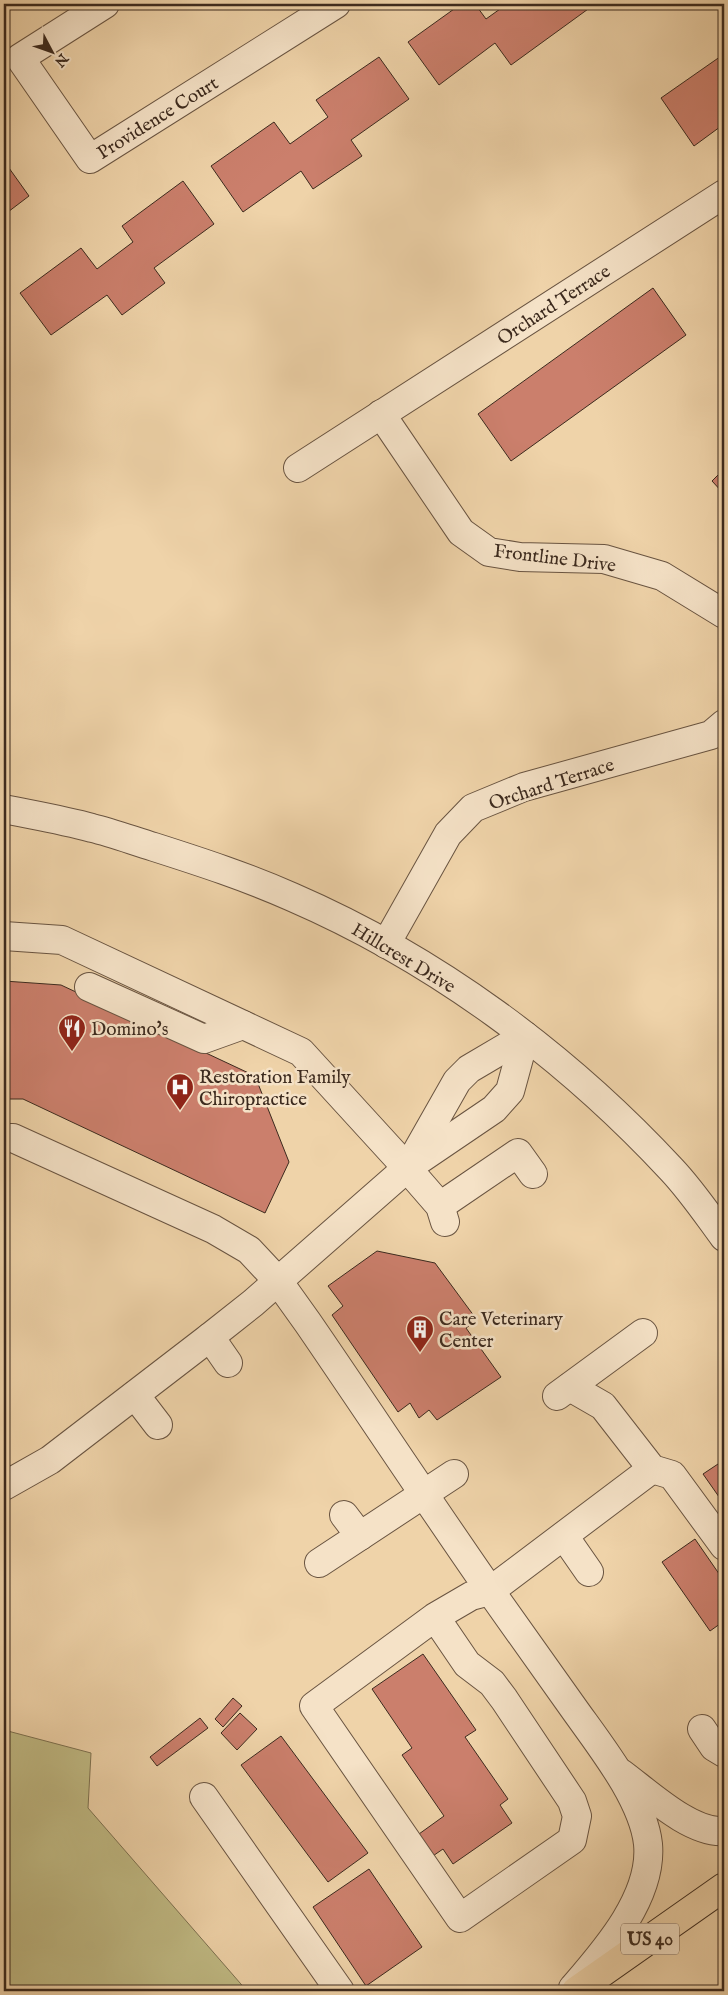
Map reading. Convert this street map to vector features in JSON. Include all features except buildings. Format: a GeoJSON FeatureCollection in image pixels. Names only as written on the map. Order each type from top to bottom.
{"type":"FeatureCollection","features":[{"type":"Feature","properties":{"kind":"main road","name":"US 40"},"geometry":{"type":"LineString","coordinates":[[576,1991],[724,1887]]}},
{"type":"Feature","properties":{"kind":"street","name":"Providence Court"},"geometry":{"type":"LineString","coordinates":[[105,4],[20,58],[90,159],[336,4]]}},
{"type":"Feature","properties":{"kind":"street","name":"Orchard Terrace"},"geometry":{"type":"LineString","coordinates":[[298,468],[724,194]]}},
{"type":"Feature","properties":{"kind":"street","name":"Frontline Drive"},"geometry":{"type":"LineString","coordinates":[[381,414],[461,532],[489,552],[520,557],[604,560],[662,576],[724,614]]}},
{"type":"Feature","properties":{"kind":"street","name":"Orchard Terrace"},"geometry":{"type":"LineString","coordinates":[[386,944],[448,834],[473,808],[524,787],[712,735],[724,724]]}},
{"type":"Feature","properties":{"kind":"street","name":"Hillcrest Drive"},"geometry":{"type":"LineString","coordinates":[[4,809],[92,828],[208,864],[291,896],[386,944],[461,990],[525,1036],[601,1098],[672,1170],[724,1237]]}},
{"type":"Feature","properties":{"kind":"street"},"geometry":{"type":"LineString","coordinates":[[4,936],[62,940],[301,1052],[407,1168],[443,1214],[518,1153],[533,1174]]}},
{"type":"Feature","properties":{"kind":"street"},"geometry":{"type":"LineString","coordinates":[[89,987],[204,1039],[243,1025]]}},
{"type":"Feature","properties":{"kind":"street"},"geometry":{"type":"LineString","coordinates":[[407,1168],[457,1081],[469,1070],[525,1036]]}},
{"type":"Feature","properties":{"kind":"street"},"geometry":{"type":"LineString","coordinates":[[4,1486],[50,1460],[210,1338],[407,1168],[494,1109],[510,1091],[525,1036]]}},
{"type":"Feature","properties":{"kind":"street"},"geometry":{"type":"LineString","coordinates":[[4,1138],[13,1138],[213,1229],[249,1250],[278,1281],[490,1591],[618,1770],[645,1826],[648,1846],[646,1871],[640,1895],[614,1936],[570,1991]]}},
{"type":"Feature","properties":{"kind":"street"},"geometry":{"type":"LineString","coordinates":[[643,1333],[562,1392],[603,1406],[652,1469],[672,1475],[724,1546]]}},
{"type":"Feature","properties":{"kind":"street"},"geometry":{"type":"LineString","coordinates":[[210,1338],[228,1363]]}},
{"type":"Feature","properties":{"kind":"street"},"geometry":{"type":"LineString","coordinates":[[135,1395],[158,1425]]}},
{"type":"Feature","properties":{"kind":"street"},"geometry":{"type":"LineString","coordinates":[[435,1617],[467,1664],[492,1683],[504,1699],[572,1801],[577,1816],[572,1840],[460,1918],[314,1706],[435,1617],[471,1596],[490,1591],[652,1469]]}},
{"type":"Feature","properties":{"kind":"street"},"geometry":{"type":"LineString","coordinates":[[319,1563],[352,1526],[424,1493],[454,1474]]}},
{"type":"Feature","properties":{"kind":"street"},"geometry":{"type":"LineString","coordinates":[[564,1536],[588,1572]]}},
{"type":"Feature","properties":{"kind":"street"},"geometry":{"type":"LineString","coordinates":[[618,1770],[689,1823],[716,1832],[724,1831]]}},
{"type":"Feature","properties":{"kind":"street"},"geometry":{"type":"LineString","coordinates":[[204,1797],[340,1991]]}},
{"type":"Feature","properties":{"kind":"shaded area"},"geometry":{"type":"Polygon","coordinates":[[[4,1730],[91,1753],[88,1808],[247,1991],[4,1991],[4,1730]]]}},
{"type":"Feature","properties":{"kind":"place","name":"Domino's"},"geometry":{"type":"Point","coordinates":[72,1052]}},
{"type":"Feature","properties":{"kind":"place","name":"Restoration Family Chiropractice"},"geometry":{"type":"Point","coordinates":[180,1111]}},
{"type":"Feature","properties":{"kind":"place","name":"Care Veterinary Center"},"geometry":{"type":"Point","coordinates":[420,1353]}}]}
